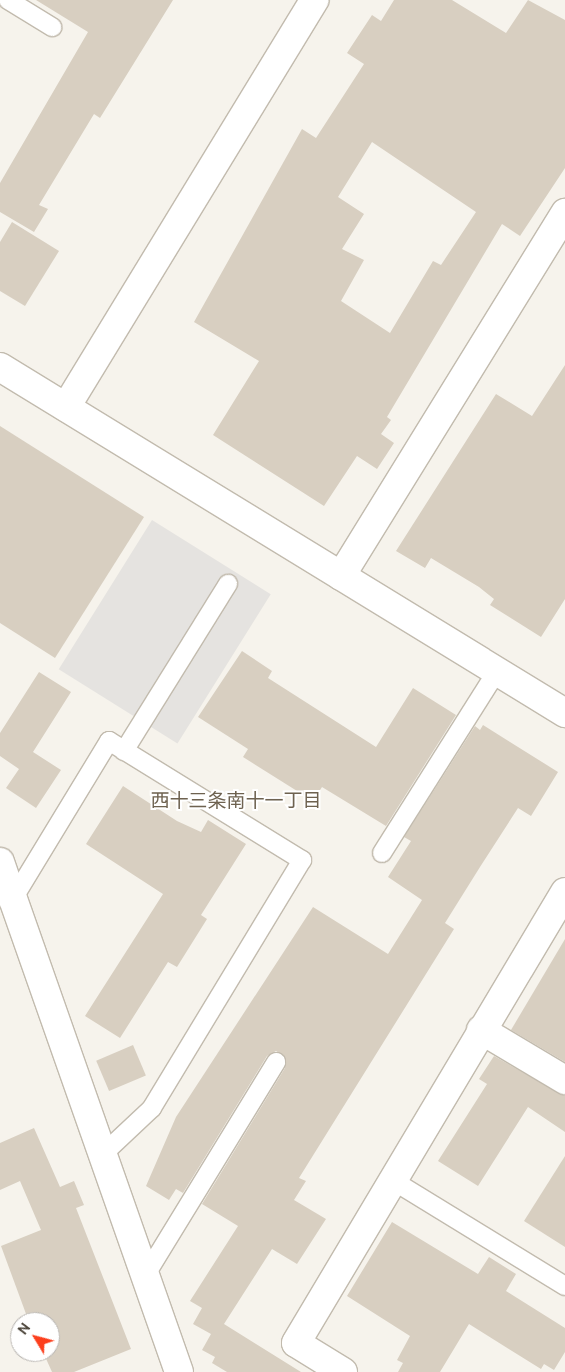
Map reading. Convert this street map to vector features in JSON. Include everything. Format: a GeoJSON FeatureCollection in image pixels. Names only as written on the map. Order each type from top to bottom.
{"type":"FeatureCollection","features":[{"type":"Feature","properties":{"kind":"street"},"geometry":{"type":"LineString","coordinates":[[66,407],[314,0]]}},
{"type":"Feature","properties":{"kind":"street"},"geometry":{"type":"LineString","coordinates":[[341,576],[565,213]]}},
{"type":"Feature","properties":{"kind":"street"},"geometry":{"type":"LineString","coordinates":[[0,367],[565,714]]}},
{"type":"Feature","properties":{"kind":"street"},"geometry":{"type":"LineString","coordinates":[[0,862],[179,1372]]}},
{"type":"Feature","properties":{"kind":"street"},"geometry":{"type":"LineString","coordinates":[[344,1372],[296,1343],[565,892]]}},
{"type":"Feature","properties":{"kind":"street"},"geometry":{"type":"LineString","coordinates":[[481,1030],[565,1080]]}},
{"type":"Feature","properties":{"kind":"lane"},"geometry":{"type":"LineString","coordinates":[[8,0],[52,27]]}},
{"type":"Feature","properties":{"kind":"lane"},"geometry":{"type":"LineString","coordinates":[[124,751],[228,584]]}},
{"type":"Feature","properties":{"kind":"lane"},"geometry":{"type":"LineString","coordinates":[[382,853],[497,672]]}},
{"type":"Feature","properties":{"kind":"lane"},"geometry":{"type":"LineString","coordinates":[[13,899],[109,741],[302,860],[152,1108],[103,1154]]}},
{"type":"Feature","properties":{"kind":"lane"},"geometry":{"type":"LineString","coordinates":[[145,1276],[276,1062]]}},
{"type":"Feature","properties":{"kind":"lane"},"geometry":{"type":"LineString","coordinates":[[392,1180],[565,1286]]}},
{"type":"Feature","properties":{"kind":"shaded area"},"geometry":{"type":"Polygon","coordinates":[[[152,520],[271,594],[177,743],[59,669],[152,520]]]}},
{"type":"Feature","properties":{"kind":"building"},"geometry":{"type":"Polygon","coordinates":[[[36,0],[173,0],[100,118],[94,114],[39,205],[48,209],[34,232],[0,212],[0,183],[88,32],[36,0]]]}},
{"type":"Feature","properties":{"kind":"building"},"geometry":{"type":"Polygon","coordinates":[[[394,0],[452,0],[506,33],[528,0],[565,20],[565,168],[520,236],[502,224],[387,417],[391,420],[381,434],[394,443],[377,469],[357,456],[324,506],[213,435],[259,361],[194,322],[302,129],[316,138],[364,64],[347,53],[372,15],[381,21],[394,0]],[[372,142],[338,197],[364,214],[342,249],[364,260],[341,301],[390,333],[433,261],[441,265],[476,212],[372,142]]]}},
{"type":"Feature","properties":{"kind":"building"},"geometry":{"type":"Polygon","coordinates":[[[12,222],[59,251],[25,306],[0,291],[0,242],[12,222]]]}},
{"type":"Feature","properties":{"kind":"building"},"geometry":{"type":"Polygon","coordinates":[[[565,365],[565,599],[541,637],[490,605],[494,599],[479,587],[431,558],[425,568],[396,551],[496,394],[532,416],[565,365]]]}},
{"type":"Feature","properties":{"kind":"building"},"geometry":{"type":"Polygon","coordinates":[[[0,426],[144,517],[55,658],[0,623],[0,426]]]}},
{"type":"Feature","properties":{"kind":"building"},"geometry":{"type":"Polygon","coordinates":[[[242,651],[272,671],[268,678],[376,747],[413,688],[456,715],[386,826],[322,787],[313,801],[243,757],[248,749],[198,717],[242,651]]]}},
{"type":"Feature","properties":{"kind":"building"},"geometry":{"type":"Polygon","coordinates":[[[39,672],[71,692],[33,752],[61,770],[36,808],[6,788],[19,769],[0,756],[0,733],[39,672]]]}},
{"type":"Feature","properties":{"kind":"building"},"geometry":{"type":"Polygon","coordinates":[[[483,725],[558,772],[531,816],[518,808],[480,867],[445,923],[454,929],[299,1178],[306,1181],[294,1200],[326,1219],[297,1264],[272,1249],[224,1324],[301,1372],[227,1372],[212,1363],[215,1357],[202,1350],[211,1334],[193,1324],[202,1308],[190,1301],[238,1226],[202,1204],[285,1068],[285,1057],[276,1051],[267,1056],[183,1193],[176,1189],[169,1200],[146,1186],[176,1117],[313,907],[388,954],[422,900],[388,877],[411,841],[404,837],[475,726],[480,730],[483,725]]]}},
{"type":"Feature","properties":{"kind":"building"},"geometry":{"type":"Polygon","coordinates":[[[123,786],[177,821],[201,832],[208,820],[246,844],[201,915],[207,919],[177,967],[168,962],[120,1038],[85,1016],[163,894],[86,844],[123,786]]]}},
{"type":"Feature","properties":{"kind":"building"},"geometry":{"type":"Polygon","coordinates":[[[565,939],[565,1062],[511,1030],[565,939]]]}},
{"type":"Feature","properties":{"kind":"building"},"geometry":{"type":"Polygon","coordinates":[[[133,1045],[146,1075],[109,1091],[96,1061],[133,1045]]]}},
{"type":"Feature","properties":{"kind":"building"},"geometry":{"type":"Polygon","coordinates":[[[494,1056],[565,1096],[565,1132],[528,1107],[478,1186],[438,1161],[487,1084],[479,1079],[494,1056]]]}},
{"type":"Feature","properties":{"kind":"building"},"geometry":{"type":"Polygon","coordinates":[[[34,1128],[60,1187],[74,1181],[84,1205],[76,1208],[131,1349],[74,1372],[52,1372],[48,1362],[60,1362],[60,1312],[25,1312],[1,1246],[41,1230],[20,1181],[0,1190],[0,1143],[34,1128]]]}},
{"type":"Feature","properties":{"kind":"building"},"geometry":{"type":"Polygon","coordinates":[[[565,1156],[565,1247],[524,1221],[565,1156]]]}},
{"type":"Feature","properties":{"kind":"building"},"geometry":{"type":"Polygon","coordinates":[[[392,1222],[478,1274],[489,1257],[516,1274],[506,1291],[565,1328],[565,1352],[554,1370],[544,1364],[541,1369],[469,1324],[440,1372],[398,1372],[403,1363],[397,1360],[410,1336],[347,1296],[392,1222]]]}},
{"type":"Feature","properties":{"kind":"district","name":"西十三条南十一丁目"},"geometry":{"type":"Point","coordinates":[236,801]}}]}
